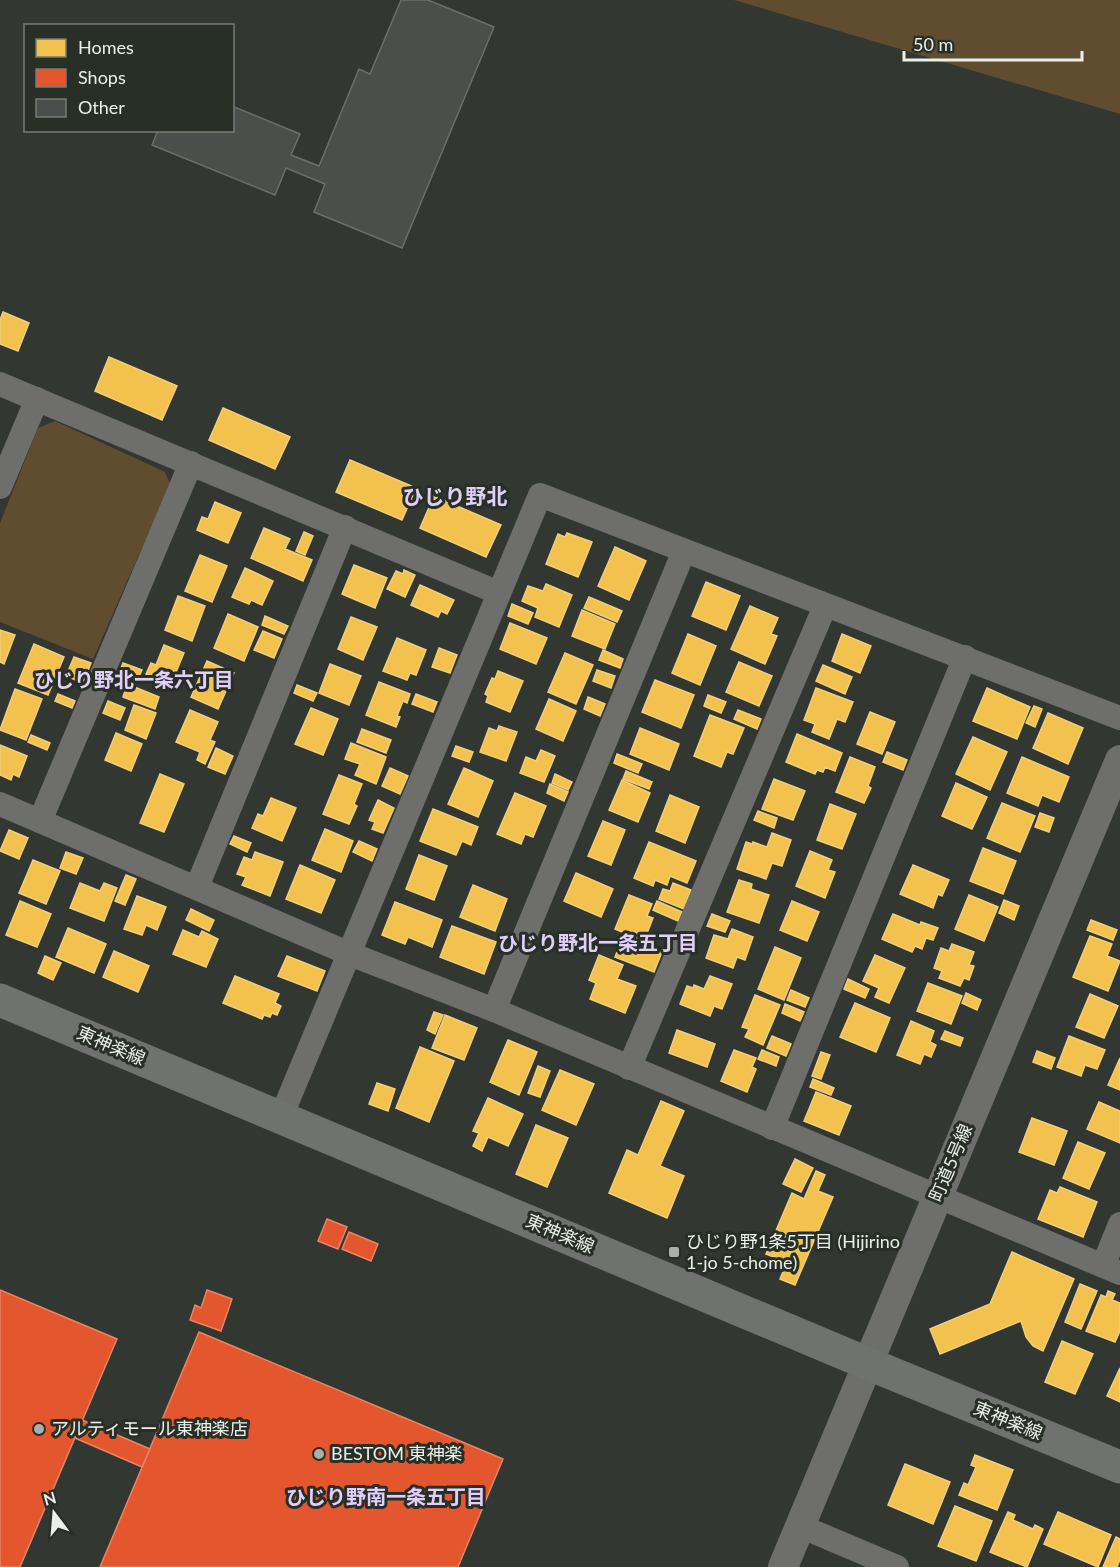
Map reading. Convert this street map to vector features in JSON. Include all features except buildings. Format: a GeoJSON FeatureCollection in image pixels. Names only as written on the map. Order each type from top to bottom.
{"type":"FeatureCollection","features":[{"type":"Feature","properties":{"kind":"main road","name":"東神楽線"},"geometry":{"type":"LineString","coordinates":[[0,1000],[1120,1467]]}},
{"type":"Feature","properties":{"kind":"street"},"geometry":{"type":"LineString","coordinates":[[0,384],[499,593]]}},
{"type":"Feature","properties":{"kind":"street"},"geometry":{"type":"LineString","coordinates":[[0,487],[37,399]]}},
{"type":"Feature","properties":{"kind":"street"},"geometry":{"type":"LineString","coordinates":[[40,821],[191,463]]}},
{"type":"Feature","properties":{"kind":"street"},"geometry":{"type":"LineString","coordinates":[[281,1117],[540,495],[1120,718]]}},
{"type":"Feature","properties":{"kind":"street"},"geometry":{"type":"LineString","coordinates":[[197,887],[345,527]]}},
{"type":"Feature","properties":{"kind":"street"},"geometry":{"type":"LineString","coordinates":[[494,1010],[684,551]]}},
{"type":"Feature","properties":{"kind":"street"},"geometry":{"type":"LineString","coordinates":[[629,1068],[825,606]]}},
{"type":"Feature","properties":{"kind":"street"},"geometry":{"type":"LineString","coordinates":[[772,1128],[965,657]]}},
{"type":"Feature","properties":{"kind":"street","name":"町道5号線"},"geometry":{"type":"LineString","coordinates":[[783,1567],[1120,760]]}},
{"type":"Feature","properties":{"kind":"street"},"geometry":{"type":"LineString","coordinates":[[0,804],[350,954],[494,1010],[1111,1269],[1120,1224]]}},
{"type":"Feature","properties":{"kind":"street"},"geometry":{"type":"LineString","coordinates":[[800,1526],[897,1567]]}},
{"type":"Feature","properties":{"kind":"shaded area"},"geometry":{"type":"Polygon","coordinates":[[[734,0],[1120,0],[1120,114],[734,0]]]}},
{"type":"Feature","properties":{"kind":"shaded area"},"geometry":{"type":"Polygon","coordinates":[[[55,421],[165,472],[170,484],[93,659],[0,622],[0,523],[38,428],[55,421]]]}},
{"type":"Feature","properties":{"kind":"place","name":"ひじり野1条5丁目 (Hijirino 1-jo 5-chome)"},"geometry":{"type":"Point","coordinates":[674,1252]}},
{"type":"Feature","properties":{"kind":"place","name":"アルティモール東神楽店"},"geometry":{"type":"Point","coordinates":[39,1429]}},
{"type":"Feature","properties":{"kind":"place","name":"BESTOM 東神楽"},"geometry":{"type":"Point","coordinates":[319,1454]}},
{"type":"Feature","properties":{"kind":"district","name":"ひじり野北"},"geometry":{"type":"Point","coordinates":[455,497]}},
{"type":"Feature","properties":{"kind":"district","name":"ひじり野北一条六丁目"},"geometry":{"type":"Point","coordinates":[134,680]}},
{"type":"Feature","properties":{"kind":"district","name":"ひじり野北一条五丁目"},"geometry":{"type":"Point","coordinates":[598,943]}},
{"type":"Feature","properties":{"kind":"district","name":"ひじり野南一条五丁目"},"geometry":{"type":"Point","coordinates":[386,1497]}}]}
